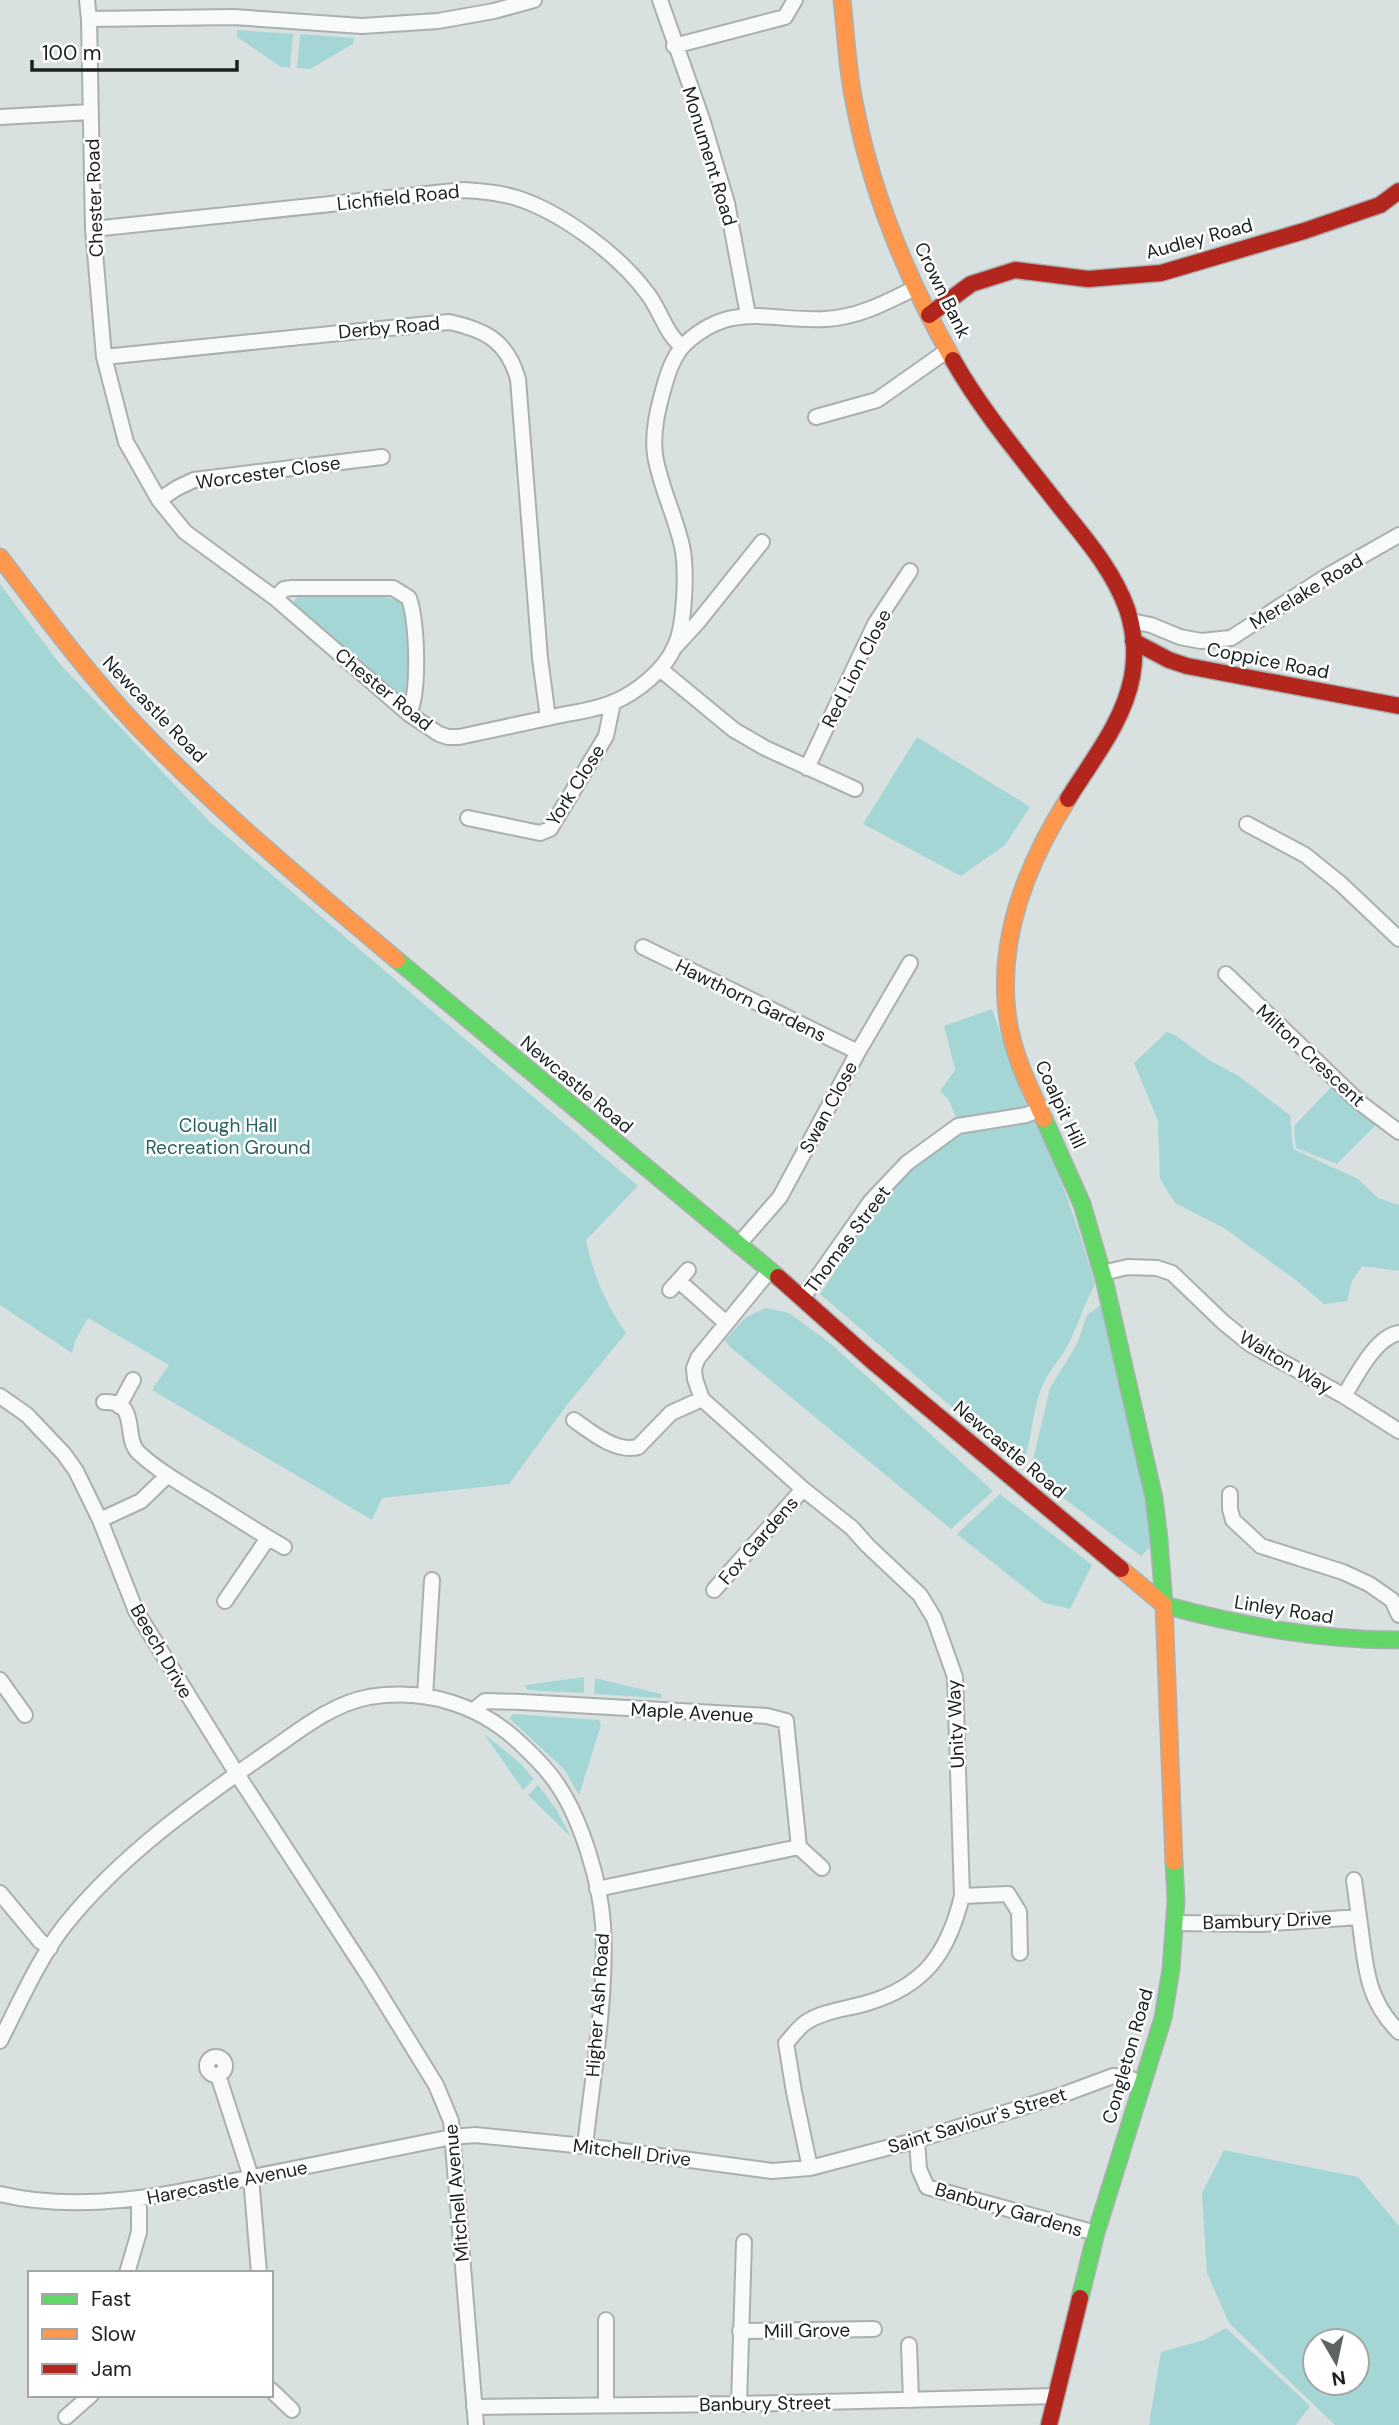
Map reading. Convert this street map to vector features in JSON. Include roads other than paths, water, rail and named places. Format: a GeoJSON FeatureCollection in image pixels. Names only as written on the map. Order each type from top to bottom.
{"type":"FeatureCollection","features":[{"type":"Feature","properties":{"kind":"main road","name":"Crown Bank"},"geometry":{"type":"LineString","coordinates":[[842,0],[853,101],[870,174],[915,288],[948,349],[999,429],[1099,557],[1119,591],[1131,621]]}},
{"type":"Feature","properties":{"kind":"main road","name":"Audley Road"},"geometry":{"type":"LineString","coordinates":[[929,315],[971,284],[1014,270],[1088,279],[1161,273],[1304,231],[1380,205],[1399,191]]}},
{"type":"Feature","properties":{"kind":"main road","name":"Newcastle Road"},"geometry":{"type":"LineString","coordinates":[[0,557],[70,650],[137,726],[241,826],[1164,1605]]}},
{"type":"Feature","properties":{"kind":"main road","name":"Coalpit Hill"},"geometry":{"type":"LineString","coordinates":[[1131,621],[1132,687],[1102,749],[1060,811],[1026,874],[1012,925],[1004,978],[1005,1010],[1019,1065],[1083,1206],[1102,1273],[1157,1517],[1164,1605]]}},
{"type":"Feature","properties":{"kind":"main road","name":"Coppice Road"},"geometry":{"type":"LineString","coordinates":[[1133,641],[1169,660],[1187,666],[1399,706]]}},
{"type":"Feature","properties":{"kind":"main road"},"geometry":{"type":"LineString","coordinates":[[1131,1577],[1151,1570],[1160,1558]]}},
{"type":"Feature","properties":{"kind":"main road","name":"Linley Road"},"geometry":{"type":"LineString","coordinates":[[1164,1605],[1271,1631],[1348,1640],[1399,1640]]}},
{"type":"Feature","properties":{"kind":"main road","name":"Congleton Road"},"geometry":{"type":"LineString","coordinates":[[1049,2425],[1096,2233],[1163,2018],[1171,1969],[1175,1923],[1173,1788],[1164,1605]]}},
{"type":"Feature","properties":{"kind":"street","name":"Chester Road"},"geometry":{"type":"LineString","coordinates":[[87,0],[93,229],[104,357],[126,442],[159,500],[185,532],[275,598],[409,714],[448,737],[459,737],[614,702],[645,683],[660,669],[676,646],[682,609],[682,547],[655,452],[659,406],[670,367],[682,346],[721,320],[748,315],[827,320],[864,312],[915,288]]}},
{"type":"Feature","properties":{"kind":"street"},"geometry":{"type":"LineString","coordinates":[[89,19],[234,17],[362,26],[438,21],[494,12],[534,0]]}},
{"type":"Feature","properties":{"kind":"street","name":"Monument Road"},"geometry":{"type":"LineString","coordinates":[[660,0],[674,46],[702,119],[727,203],[748,315]]}},
{"type":"Feature","properties":{"kind":"street"},"geometry":{"type":"LineString","coordinates":[[674,46],[785,17],[795,0]]}},
{"type":"Feature","properties":{"kind":"street"},"geometry":{"type":"LineString","coordinates":[[0,117],[91,112]]}},
{"type":"Feature","properties":{"kind":"street","name":"Lichfield Road"},"geometry":{"type":"LineString","coordinates":[[93,229],[464,190],[515,197],[538,206],[577,230],[633,274],[652,298],[676,342],[682,346]]}},
{"type":"Feature","properties":{"kind":"street","name":"Derby Road"},"geometry":{"type":"LineString","coordinates":[[104,357],[449,322],[472,327],[498,343],[508,354],[518,379],[540,657],[548,718]]}},
{"type":"Feature","properties":{"kind":"street"},"geometry":{"type":"LineString","coordinates":[[816,417],[877,400],[948,349]]}},
{"type":"Feature","properties":{"kind":"street","name":"Worcester Close"},"geometry":{"type":"LineString","coordinates":[[159,500],[194,481],[382,457]]}},
{"type":"Feature","properties":{"kind":"street","name":"Merelake Road"},"geometry":{"type":"LineString","coordinates":[[1131,621],[1200,641],[1231,638],[1327,576],[1399,535]]}},
{"type":"Feature","properties":{"kind":"street"},"geometry":{"type":"LineString","coordinates":[[676,646],[762,542]]}},
{"type":"Feature","properties":{"kind":"street","name":"Red Lion Close"},"geometry":{"type":"LineString","coordinates":[[807,768],[875,624],[910,571]]}},
{"type":"Feature","properties":{"kind":"street"},"geometry":{"type":"LineString","coordinates":[[275,598],[284,589],[292,588],[393,589],[410,597],[417,681],[414,704],[409,714]]}},
{"type":"Feature","properties":{"kind":"street"},"geometry":{"type":"LineString","coordinates":[[660,669],[734,730],[765,748],[855,789]]}},
{"type":"Feature","properties":{"kind":"street","name":"York Close"},"geometry":{"type":"LineString","coordinates":[[468,818],[540,833],[550,829],[606,736],[614,702]]}},
{"type":"Feature","properties":{"kind":"street"},"geometry":{"type":"LineString","coordinates":[[1247,824],[1305,855],[1341,884],[1399,939]]}},
{"type":"Feature","properties":{"kind":"street","name":"Hawthorn Gardens"},"geometry":{"type":"LineString","coordinates":[[643,947],[858,1052]]}},
{"type":"Feature","properties":{"kind":"street","name":"Swan Close"},"geometry":{"type":"LineString","coordinates":[[738,1245],[780,1197],[858,1052],[910,963]]}},
{"type":"Feature","properties":{"kind":"street","name":"Milton Crescent"},"geometry":{"type":"LineString","coordinates":[[1226,974],[1359,1102],[1399,1132]]}},
{"type":"Feature","properties":{"kind":"street","name":"Thomas Street"},"geometry":{"type":"LineString","coordinates":[[802,1299],[871,1202],[907,1163],[958,1126],[1026,1115],[1040,1110]]}},
{"type":"Feature","properties":{"kind":"street","name":"Walton Way"},"geometry":{"type":"LineString","coordinates":[[1102,1273],[1128,1267],[1157,1268],[1172,1273],[1250,1344],[1344,1396],[1399,1431]]}},
{"type":"Feature","properties":{"kind":"street"},"geometry":{"type":"LineString","coordinates":[[583,1420],[610,1443],[630,1450],[638,1447],[678,1408],[702,1399],[697,1390],[694,1368],[698,1358],[770,1270]]}},
{"type":"Feature","properties":{"kind":"street"},"geometry":{"type":"LineString","coordinates":[[679,1281],[726,1323]]}},
{"type":"Feature","properties":{"kind":"street"},"geometry":{"type":"LineString","coordinates":[[1344,1396],[1379,1345],[1394,1333],[1399,1333]]}},
{"type":"Feature","properties":{"kind":"street"},"geometry":{"type":"LineString","coordinates":[[119,1406],[132,1380]]}},
{"type":"Feature","properties":{"kind":"street","name":"Beech Drive"},"geometry":{"type":"LineString","coordinates":[[0,1396],[27,1415],[64,1454],[76,1471],[100,1520],[136,1611],[303,1877]]}},
{"type":"Feature","properties":{"kind":"street","name":"Unity Way"},"geometry":{"type":"LineString","coordinates":[[702,1399],[803,1489],[852,1528],[920,1595],[934,1618],[955,1677],[962,1896],[955,1926],[934,1964],[894,1993],[825,2014],[804,2024],[786,2043],[810,2168]]}},
{"type":"Feature","properties":{"kind":"street"},"geometry":{"type":"LineString","coordinates":[[104,1402],[114,1402],[130,1419],[134,1448],[168,1475],[284,1547]]}},
{"type":"Feature","properties":{"kind":"street"},"geometry":{"type":"LineString","coordinates":[[100,1520],[141,1501],[168,1475]]}},
{"type":"Feature","properties":{"kind":"street","name":"Fox Gardens"},"geometry":{"type":"LineString","coordinates":[[714,1590],[803,1489]]}},
{"type":"Feature","properties":{"kind":"street"},"geometry":{"type":"LineString","coordinates":[[1230,1494],[1233,1520],[1261,1546],[1369,1584],[1392,1600],[1399,1615]]}},
{"type":"Feature","properties":{"kind":"street"},"geometry":{"type":"LineString","coordinates":[[225,1601],[268,1538]]}},
{"type":"Feature","properties":{"kind":"street"},"geometry":{"type":"LineString","coordinates":[[425,1696],[432,1580]]}},
{"type":"Feature","properties":{"kind":"street"},"geometry":{"type":"LineString","coordinates":[[0,1680],[26,1715]]}},
{"type":"Feature","properties":{"kind":"street","name":"Higher Ash Road"},"geometry":{"type":"LineString","coordinates":[[0,2042],[64,1927],[140,1847],[237,1774],[335,1707],[367,1698],[425,1696],[474,1710],[512,1735],[540,1762],[560,1788],[582,1832],[603,1923],[602,1978],[585,2146]]}},
{"type":"Feature","properties":{"kind":"street","name":"Maple Avenue"},"geometry":{"type":"LineString","coordinates":[[474,1710],[485,1701],[522,1702],[767,1716],[786,1721],[799,1847]]}},
{"type":"Feature","properties":{"kind":"street"},"geometry":{"type":"LineString","coordinates":[[597,1889],[799,1847],[822,1868]]}},
{"type":"Feature","properties":{"kind":"street","name":"Mitchell Avenue"},"geometry":{"type":"LineString","coordinates":[[303,1877],[436,2084],[451,2121],[476,2425]]}},
{"type":"Feature","properties":{"kind":"street","name":"Bambury Drive"},"geometry":{"type":"LineString","coordinates":[[1354,1880],[1371,1994],[1385,2018],[1399,2032]]}},
{"type":"Feature","properties":{"kind":"street"},"geometry":{"type":"LineString","coordinates":[[0,1893],[40,1941],[50,1948]]}},
{"type":"Feature","properties":{"kind":"street"},"geometry":{"type":"LineString","coordinates":[[962,1896],[1008,1894],[1019,1912],[1020,1953]]}},
{"type":"Feature","properties":{"kind":"street","name":"Bambury Drive"},"geometry":{"type":"LineString","coordinates":[[1175,1923],[1260,1924],[1359,1917]]}},
{"type":"Feature","properties":{"kind":"street"},"geometry":{"type":"LineString","coordinates":[[218,2075],[251,2177],[259,2271]]}},
{"type":"Feature","properties":{"kind":"street","name":"Saint Saviour's Street"},"geometry":{"type":"LineString","coordinates":[[810,2168],[917,2140],[1062,2095],[1113,2076],[1127,2077],[1142,2084]]}},
{"type":"Feature","properties":{"kind":"street","name":"Mitchell Drive"},"geometry":{"type":"LineString","coordinates":[[452,2137],[475,2135],[585,2146],[772,2171],[810,2168]]}},
{"type":"Feature","properties":{"kind":"street","name":"Harecastle Avenue"},"geometry":{"type":"LineString","coordinates":[[0,2194],[54,2202],[139,2199],[452,2137]]}},
{"type":"Feature","properties":{"kind":"street","name":"Banbury Gardens"},"geometry":{"type":"LineString","coordinates":[[917,2140],[919,2169],[927,2187],[1096,2233]]}},
{"type":"Feature","properties":{"kind":"street"},"geometry":{"type":"LineString","coordinates":[[128,2271],[139,2232],[139,2199]]}},
{"type":"Feature","properties":{"kind":"street"},"geometry":{"type":"LineString","coordinates":[[739,2404],[744,2242]]}},
{"type":"Feature","properties":{"kind":"street"},"geometry":{"type":"LineString","coordinates":[[606,2320],[606,2404]]}},
{"type":"Feature","properties":{"kind":"street","name":"Mill Grove"},"geometry":{"type":"LineString","coordinates":[[740,2331],[874,2329]]}},
{"type":"Feature","properties":{"kind":"street"},"geometry":{"type":"LineString","coordinates":[[909,2345],[911,2400]]}},
{"type":"Feature","properties":{"kind":"street"},"geometry":{"type":"LineString","coordinates":[[273,2392],[292,2410]]}},
{"type":"Feature","properties":{"kind":"street","name":"Banbury Street"},"geometry":{"type":"LineString","coordinates":[[474,2407],[1056,2396]]}},
{"type":"Feature","properties":{"kind":"street"},"geometry":{"type":"LineString","coordinates":[[66,2417],[89,2397]]}},
{"type":"Feature","properties":{"kind":"park label","name":"Clough Hall Recreation Ground"},"geometry":{"type":"Point","coordinates":[228,1136]}}]}
